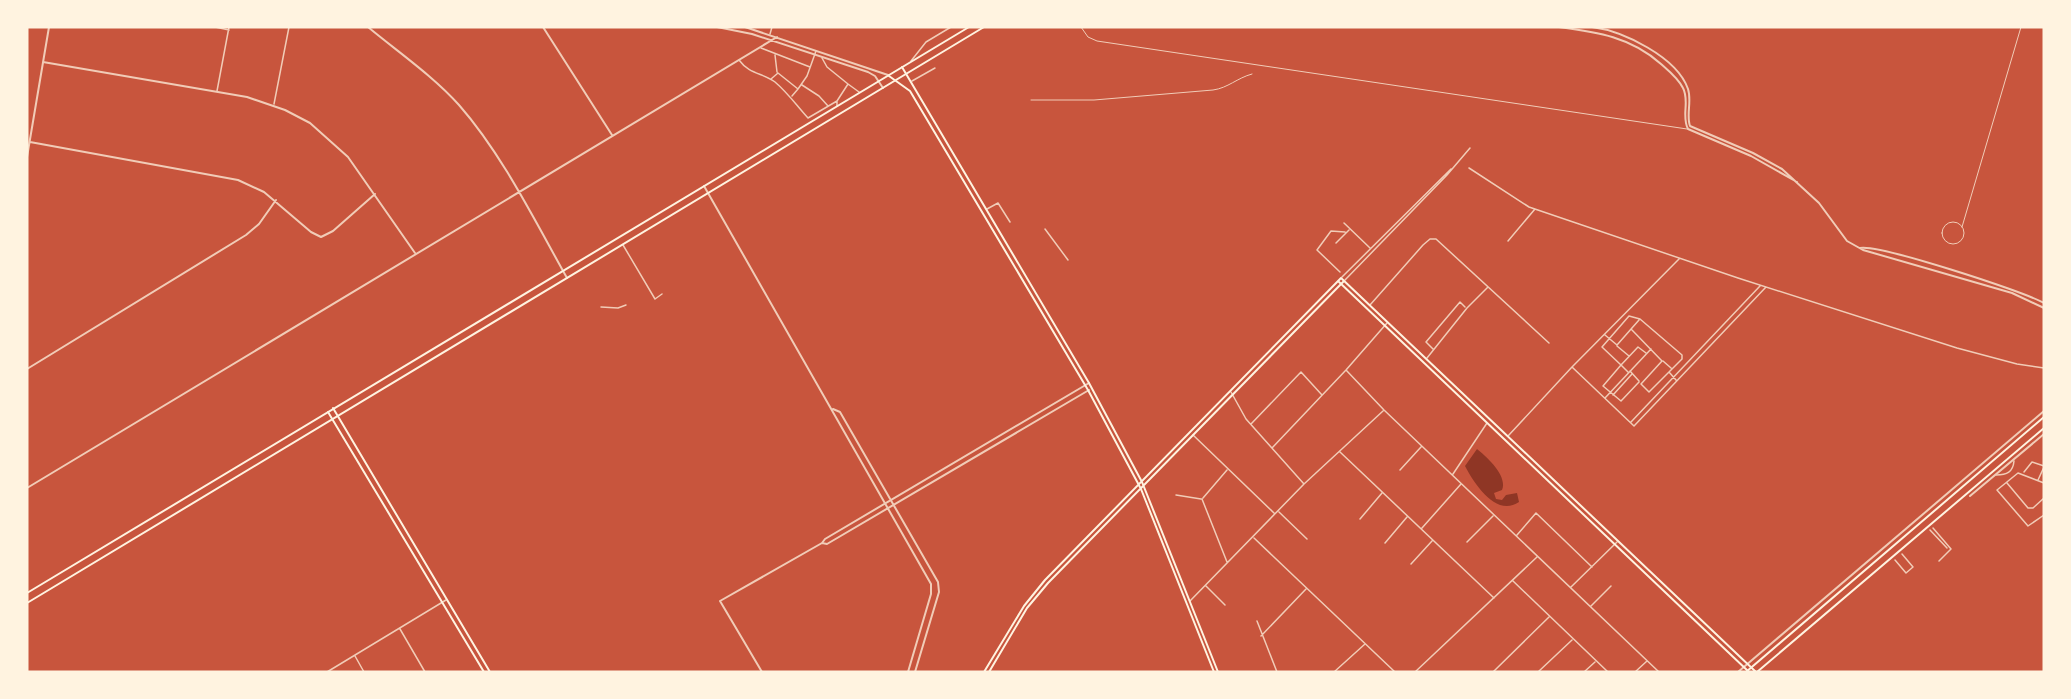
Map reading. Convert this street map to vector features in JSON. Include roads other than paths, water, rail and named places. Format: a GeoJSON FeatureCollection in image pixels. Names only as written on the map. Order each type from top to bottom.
{"type":"FeatureCollection","features":[{"type":"Feature","properties":{"kind":"main road"},"geometry":{"type":"LineString","coordinates":[[27,593],[969,27]]}},
{"type":"Feature","properties":{"kind":"main road"},"geometry":{"type":"LineString","coordinates":[[27,603],[984,27]]}},
{"type":"Feature","properties":{"kind":"main road"},"geometry":{"type":"LineString","coordinates":[[902,67],[1092,388],[1130,464],[1189,603]]}},
{"type":"Feature","properties":{"kind":"main road"},"geometry":{"type":"LineString","coordinates":[[888,75],[904,84],[910,91],[1142,482],[1216,672]]}},
{"type":"Feature","properties":{"kind":"main road"},"geometry":{"type":"LineString","coordinates":[[997,238],[1001,235]]}},
{"type":"Feature","properties":{"kind":"main road"},"geometry":{"type":"LineString","coordinates":[[984,672],[1030,598],[1139,485],[1232,395],[1342,279],[1748,672],[1751,667],[2044,417]]}},
{"type":"Feature","properties":{"kind":"main road"},"geometry":{"type":"LineString","coordinates":[[1339,283],[1507,436],[1756,672],[2044,428]]}},
{"type":"Feature","properties":{"kind":"main road"},"geometry":{"type":"LineString","coordinates":[[988,672],[1033,601],[1144,486],[1230,392],[1339,283]]}},
{"type":"Feature","properties":{"kind":"main road"},"geometry":{"type":"LineString","coordinates":[[333,408],[490,672]]}},
{"type":"Feature","properties":{"kind":"main road"},"geometry":{"type":"LineString","coordinates":[[328,411],[484,672]]}},
{"type":"Feature","properties":{"kind":"main road"},"geometry":{"type":"LineString","coordinates":[[1959,483],[1962,487]]}},
{"type":"Feature","properties":{"kind":"main road"},"geometry":{"type":"LineString","coordinates":[[1967,492],[1970,496]]}},
{"type":"Feature","properties":{"kind":"main road"},"geometry":{"type":"LineString","coordinates":[[52,578],[57,585]]}},
{"type":"Feature","properties":{"kind":"street"},"geometry":{"type":"LineString","coordinates":[[27,157],[49,27]]}},
{"type":"Feature","properties":{"kind":"street"},"geometry":{"type":"LineString","coordinates":[[215,27],[229,28],[217,92]]}},
{"type":"Feature","properties":{"kind":"street"},"geometry":{"type":"LineString","coordinates":[[274,104],[289,27]]}},
{"type":"Feature","properties":{"kind":"street"},"geometry":{"type":"LineString","coordinates":[[368,27],[458,104],[518,191],[567,278]]}},
{"type":"Feature","properties":{"kind":"street"},"geometry":{"type":"LineString","coordinates":[[543,27],[612,135]]}},
{"type":"Feature","properties":{"kind":"street"},"geometry":{"type":"LineString","coordinates":[[717,27],[772,40],[868,72],[879,81],[883,88]]}},
{"type":"Feature","properties":{"kind":"street"},"geometry":{"type":"LineString","coordinates":[[745,27],[888,75]]}},
{"type":"Feature","properties":{"kind":"street"},"geometry":{"type":"LineString","coordinates":[[770,35],[772,27]]}},
{"type":"Feature","properties":{"kind":"street"},"geometry":{"type":"LineString","coordinates":[[910,62],[926,42],[951,27]]}},
{"type":"Feature","properties":{"kind":"street"},"geometry":{"type":"LineString","coordinates":[[1558,27],[1615,36],[1652,55],[1683,87],[1686,96],[1685,122],[1688,129],[1751,156],[1797,182]]}},
{"type":"Feature","properties":{"kind":"street"},"geometry":{"type":"LineString","coordinates":[[1592,27],[1616,32],[1647,48],[1675,72],[1688,90],[1688,122],[1692,128],[1753,153],[1782,169],[1819,203],[1848,241],[1860,248],[2012,293],[2044,308]]}},
{"type":"Feature","properties":{"kind":"street"},"geometry":{"type":"LineString","coordinates":[[27,488],[777,37]]}},
{"type":"Feature","properties":{"kind":"street"},"geometry":{"type":"LineString","coordinates":[[760,47],[811,67]]}},
{"type":"Feature","properties":{"kind":"street"},"geometry":{"type":"LineString","coordinates":[[792,97],[802,85],[816,50]]}},
{"type":"Feature","properties":{"kind":"street"},"geometry":{"type":"LineString","coordinates":[[775,54],[774,60],[777,62],[778,72],[798,89]]}},
{"type":"Feature","properties":{"kind":"street"},"geometry":{"type":"LineString","coordinates":[[822,57],[826,67],[859,93]]}},
{"type":"Feature","properties":{"kind":"street"},"geometry":{"type":"LineString","coordinates":[[739,60],[754,74],[771,79],[792,97],[808,118],[837,101],[848,84]]}},
{"type":"Feature","properties":{"kind":"street"},"geometry":{"type":"LineString","coordinates":[[43,62],[274,104],[310,123],[348,157],[415,253]]}},
{"type":"Feature","properties":{"kind":"street"},"geometry":{"type":"LineString","coordinates":[[911,82],[935,68]]}},
{"type":"Feature","properties":{"kind":"street"},"geometry":{"type":"LineString","coordinates":[[771,79],[778,72]]}},
{"type":"Feature","properties":{"kind":"street"},"geometry":{"type":"LineString","coordinates":[[802,85],[819,96],[828,106]]}},
{"type":"Feature","properties":{"kind":"street"},"geometry":{"type":"LineString","coordinates":[[837,101],[837,106]]}},
{"type":"Feature","properties":{"kind":"street"},"geometry":{"type":"LineString","coordinates":[[30,142],[221,175],[246,182],[276,200],[315,235],[325,237],[375,194]]}},
{"type":"Feature","properties":{"kind":"street"},"geometry":{"type":"LineString","coordinates":[[1342,279],[1470,148]]}},
{"type":"Feature","properties":{"kind":"street"},"geometry":{"type":"LineString","coordinates":[[1342,279],[1451,168]]}},
{"type":"Feature","properties":{"kind":"street"},"geometry":{"type":"LineString","coordinates":[[1469,168],[1523,204],[1535,209],[1766,287],[1976,354],[2044,368]]}},
{"type":"Feature","properties":{"kind":"street"},"geometry":{"type":"LineString","coordinates":[[704,186],[928,578],[931,594],[908,672]]}},
{"type":"Feature","properties":{"kind":"street"},"geometry":{"type":"LineString","coordinates":[[27,369],[246,235],[259,224],[276,200]]}},
{"type":"Feature","properties":{"kind":"street"},"geometry":{"type":"LineString","coordinates":[[986,209],[998,203],[1010,222]]}},
{"type":"Feature","properties":{"kind":"street"},"geometry":{"type":"LineString","coordinates":[[1508,241],[1535,209]]}},
{"type":"Feature","properties":{"kind":"street"},"geometry":{"type":"LineString","coordinates":[[1344,223],[1370,248]]}},
{"type":"Feature","properties":{"kind":"street"},"geometry":{"type":"LineString","coordinates":[[1045,229],[1068,260]]}},
{"type":"Feature","properties":{"kind":"street"},"geometry":{"type":"LineString","coordinates":[[1336,243],[1350,229]]}},
{"type":"Feature","properties":{"kind":"street"},"geometry":{"type":"LineString","coordinates":[[1340,272],[1317,250],[1331,231],[1345,232]]}},
{"type":"Feature","properties":{"kind":"street"},"geometry":{"type":"LineString","coordinates":[[1370,305],[1430,239],[1436,239],[1549,343]]}},
{"type":"Feature","properties":{"kind":"street"},"geometry":{"type":"LineString","coordinates":[[623,244],[655,299],[662,294]]}},
{"type":"Feature","properties":{"kind":"street"},"geometry":{"type":"LineString","coordinates":[[1860,248],[2019,291],[2044,303]]}},
{"type":"Feature","properties":{"kind":"street"},"geometry":{"type":"LineString","coordinates":[[1507,436],[1680,258]]}},
{"type":"Feature","properties":{"kind":"street"},"geometry":{"type":"LineString","coordinates":[[1950,275],[1951,271]]}},
{"type":"Feature","properties":{"kind":"street"},"geometry":{"type":"LineString","coordinates":[[1630,422],[1760,285]]}},
{"type":"Feature","properties":{"kind":"street"},"geometry":{"type":"LineString","coordinates":[[1426,359],[1467,308],[1489,286]]}},
{"type":"Feature","properties":{"kind":"street"},"geometry":{"type":"LineString","coordinates":[[1572,367],[1634,426],[1766,287]]}},
{"type":"Feature","properties":{"kind":"street"},"geometry":{"type":"LineString","coordinates":[[1434,349],[1426,342],[1460,302],[1467,308]]}},
{"type":"Feature","properties":{"kind":"street"},"geometry":{"type":"LineString","coordinates":[[601,308],[618,308],[626,304]]}},
{"type":"Feature","properties":{"kind":"street"},"geometry":{"type":"LineString","coordinates":[[1629,316],[1640,319],[1682,355],[1682,359],[1651,392],[1602,347],[1608,338],[1629,316]]}},
{"type":"Feature","properties":{"kind":"street"},"geometry":{"type":"LineString","coordinates":[[1617,345],[1640,319]]}},
{"type":"Feature","properties":{"kind":"street"},"geometry":{"type":"LineString","coordinates":[[1272,448],[1346,370],[1387,322]]}},
{"type":"Feature","properties":{"kind":"street"},"geometry":{"type":"LineString","coordinates":[[1632,330],[1672,369]]}},
{"type":"Feature","properties":{"kind":"street"},"geometry":{"type":"LineString","coordinates":[[1604,334],[1629,357]]}},
{"type":"Feature","properties":{"kind":"street"},"geometry":{"type":"LineString","coordinates":[[1647,353],[1639,346],[1604,385],[1621,401],[1662,361]]}},
{"type":"Feature","properties":{"kind":"street"},"geometry":{"type":"LineString","coordinates":[[1605,398],[1652,348]]}},
{"type":"Feature","properties":{"kind":"street"},"geometry":{"type":"LineString","coordinates":[[1346,370],[1384,410],[1659,672]]}},
{"type":"Feature","properties":{"kind":"street"},"geometry":{"type":"LineString","coordinates":[[1251,424],[1301,372],[1322,395]]}},
{"type":"Feature","properties":{"kind":"street"},"geometry":{"type":"LineString","coordinates":[[1669,372],[1677,380]]}},
{"type":"Feature","properties":{"kind":"street"},"geometry":{"type":"LineString","coordinates":[[1613,395],[1632,374]]}},
{"type":"Feature","properties":{"kind":"street"},"geometry":{"type":"LineString","coordinates":[[762,672],[720,601],[822,543],[885,503],[1089,383]]}},
{"type":"Feature","properties":{"kind":"street"},"geometry":{"type":"LineString","coordinates":[[822,543],[827,544],[1092,388]]}},
{"type":"Feature","properties":{"kind":"street"},"geometry":{"type":"LineString","coordinates":[[1230,392],[1251,424],[1304,484]]}},
{"type":"Feature","properties":{"kind":"street"},"geometry":{"type":"LineString","coordinates":[[833,409],[840,412],[934,575],[939,592],[915,672]]}},
{"type":"Feature","properties":{"kind":"street"},"geometry":{"type":"LineString","coordinates":[[1189,603],[1304,484],[1384,410]]}},
{"type":"Feature","properties":{"kind":"street"},"geometry":{"type":"LineString","coordinates":[[1738,672],[2044,411]]}},
{"type":"Feature","properties":{"kind":"street"},"geometry":{"type":"LineString","coordinates":[[1452,475],[1488,421]]}},
{"type":"Feature","properties":{"kind":"street"},"geometry":{"type":"LineString","coordinates":[[1191,434],[1275,514]]}},
{"type":"Feature","properties":{"kind":"street"},"geometry":{"type":"LineString","coordinates":[[1970,496],[2044,434]]}},
{"type":"Feature","properties":{"kind":"street"},"geometry":{"type":"LineString","coordinates":[[1400,470],[1422,446]]}},
{"type":"Feature","properties":{"kind":"street"},"geometry":{"type":"LineString","coordinates":[[1340,452],[1494,598]]}},
{"type":"Feature","properties":{"kind":"street"},"geometry":{"type":"LineString","coordinates":[[2009,472],[2014,460]]}},
{"type":"Feature","properties":{"kind":"street"},"geometry":{"type":"LineString","coordinates":[[2024,474],[2032,462],[2044,467],[2038,480]]}},
{"type":"Feature","properties":{"kind":"street"},"geometry":{"type":"LineString","coordinates":[[1202,499],[1228,469]]}},
{"type":"Feature","properties":{"kind":"street"},"geometry":{"type":"LineString","coordinates":[[1996,475],[2009,472]]}},
{"type":"Feature","properties":{"kind":"street"},"geometry":{"type":"LineString","coordinates":[[2009,472],[2013,476]]}},
{"type":"Feature","properties":{"kind":"street"},"geometry":{"type":"LineString","coordinates":[[2044,483],[2018,473],[1997,491],[2026,525],[2031,526],[2044,515]]}},
{"type":"Feature","properties":{"kind":"street"},"geometry":{"type":"LineString","coordinates":[[2006,482],[2028,508],[2033,508],[2044,498]]}},
{"type":"Feature","properties":{"kind":"street"},"geometry":{"type":"LineString","coordinates":[[1421,529],[1461,484]]}},
{"type":"Feature","properties":{"kind":"street"},"geometry":{"type":"LineString","coordinates":[[1360,519],[1382,492]]}},
{"type":"Feature","properties":{"kind":"street"},"geometry":{"type":"LineString","coordinates":[[1176,495],[1202,499]]}},
{"type":"Feature","properties":{"kind":"street"},"geometry":{"type":"LineString","coordinates":[[1202,499],[1228,563]]}},
{"type":"Feature","properties":{"kind":"street"},"geometry":{"type":"LineString","coordinates":[[2041,501],[2044,504]]}},
{"type":"Feature","properties":{"kind":"street"},"geometry":{"type":"LineString","coordinates":[[1278,511],[1307,539]]}},
{"type":"Feature","properties":{"kind":"street"},"geometry":{"type":"LineString","coordinates":[[1516,536],[1536,513],[1592,567]]}},
{"type":"Feature","properties":{"kind":"street"},"geometry":{"type":"LineString","coordinates":[[1467,542],[1494,515]]}},
{"type":"Feature","properties":{"kind":"street"},"geometry":{"type":"LineString","coordinates":[[1385,543],[1408,516]]}},
{"type":"Feature","properties":{"kind":"street"},"geometry":{"type":"LineString","coordinates":[[1933,528],[1951,549],[1939,561]]}},
{"type":"Feature","properties":{"kind":"street"},"geometry":{"type":"LineString","coordinates":[[1930,530],[1947,549]]}},
{"type":"Feature","properties":{"kind":"street"},"geometry":{"type":"LineString","coordinates":[[1253,537],[1395,672]]}},
{"type":"Feature","properties":{"kind":"street"},"geometry":{"type":"LineString","coordinates":[[1411,564],[1433,540]]}},
{"type":"Feature","properties":{"kind":"street"},"geometry":{"type":"LineString","coordinates":[[1570,588],[1617,541]]}},
{"type":"Feature","properties":{"kind":"street"},"geometry":{"type":"LineString","coordinates":[[1895,560],[1906,573],[1913,567],[1902,554]]}},
{"type":"Feature","properties":{"kind":"street"},"geometry":{"type":"LineString","coordinates":[[1415,672],[1538,556]]}},
{"type":"Feature","properties":{"kind":"street"},"geometry":{"type":"LineString","coordinates":[[928,578],[934,575]]}},
{"type":"Feature","properties":{"kind":"street"},"geometry":{"type":"LineString","coordinates":[[1513,580],[1608,672]]}},
{"type":"Feature","properties":{"kind":"street"},"geometry":{"type":"LineString","coordinates":[[1205,586],[1224,605]]}},
{"type":"Feature","properties":{"kind":"street"},"geometry":{"type":"LineString","coordinates":[[1591,607],[1611,586]]}},
{"type":"Feature","properties":{"kind":"street"},"geometry":{"type":"LineString","coordinates":[[1261,636],[1306,588]]}},
{"type":"Feature","properties":{"kind":"street"},"geometry":{"type":"LineString","coordinates":[[327,672],[447,600]]}},
{"type":"Feature","properties":{"kind":"street"},"geometry":{"type":"LineString","coordinates":[[1492,672],[1550,616]]}},
{"type":"Feature","properties":{"kind":"street"},"geometry":{"type":"LineString","coordinates":[[1257,621],[1277,672]]}},
{"type":"Feature","properties":{"kind":"street"},"geometry":{"type":"LineString","coordinates":[[399,628],[425,672]]}},
{"type":"Feature","properties":{"kind":"street"},"geometry":{"type":"LineString","coordinates":[[1538,672],[1573,639]]}},
{"type":"Feature","properties":{"kind":"street"},"geometry":{"type":"LineString","coordinates":[[1334,672],[1365,644]]}},
{"type":"Feature","properties":{"kind":"street"},"geometry":{"type":"LineString","coordinates":[[354,655],[364,672]]}},
{"type":"Feature","properties":{"kind":"street"},"geometry":{"type":"LineString","coordinates":[[1584,672],[1596,661]]}},
{"type":"Feature","properties":{"kind":"street"},"geometry":{"type":"LineString","coordinates":[[1635,672],[1647,661]]}},
{"type":"Feature","properties":{"kind":"lane"},"geometry":{"type":"LineString","coordinates":[[1081,27],[1088,37],[1097,41],[1692,128]]}},
{"type":"Feature","properties":{"kind":"lane"},"geometry":{"type":"LineString","coordinates":[[1962,227],[1953,222],[1946,224],[1942,231],[1943,238],[1948,243],[1959,242],[1963,237],[1962,227],[2021,27]]}},
{"type":"Feature","properties":{"kind":"lane"},"geometry":{"type":"LineString","coordinates":[[1031,100],[1095,100],[1213,90],[1227,87],[1238,79],[1252,74]]}}]}
